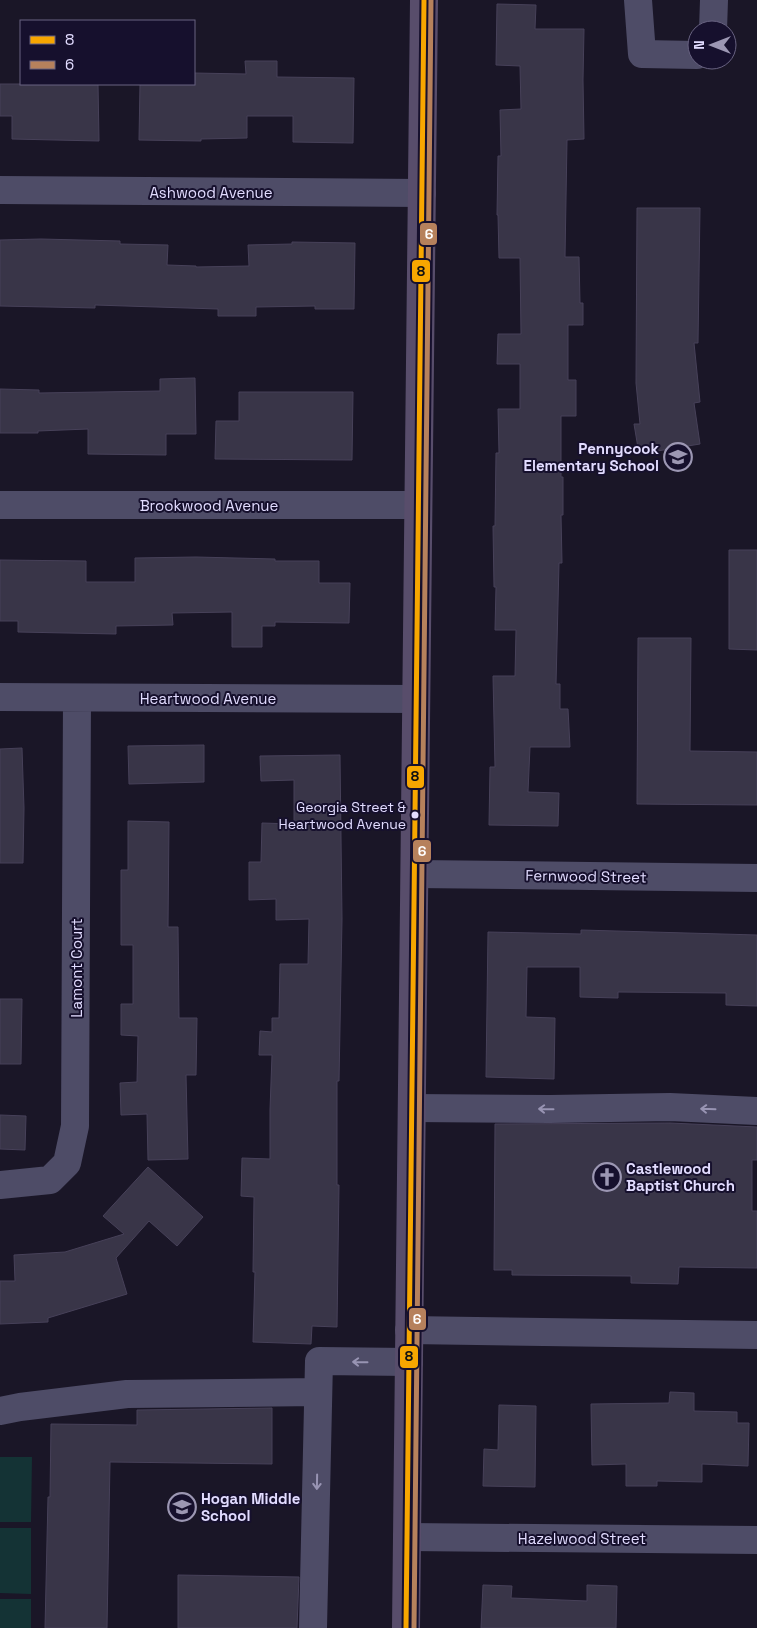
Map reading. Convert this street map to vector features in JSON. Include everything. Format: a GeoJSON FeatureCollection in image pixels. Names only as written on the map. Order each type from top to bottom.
{"type":"FeatureCollection","features":[{"type":"Feature","properties":{"kind":"main road"},"geometry":{"type":"LineString","coordinates":[[406,1628],[424,0]]}},
{"type":"Feature","properties":{"kind":"street"},"geometry":{"type":"LineString","coordinates":[[638,0],[642,54],[687,55]]}},
{"type":"Feature","properties":{"kind":"street"},"geometry":{"type":"LineString","coordinates":[[713,20],[714,0]]}},
{"type":"Feature","properties":{"kind":"street","name":"Ashwood Avenue"},"geometry":{"type":"LineString","coordinates":[[0,190],[422,193]]}},
{"type":"Feature","properties":{"kind":"street","name":"Brookwood Avenue"},"geometry":{"type":"LineString","coordinates":[[0,505],[418,505]]}},
{"type":"Feature","properties":{"kind":"street","name":"Heartwood Avenue"},"geometry":{"type":"LineString","coordinates":[[0,697],[416,699]]}},
{"type":"Feature","properties":{"kind":"street","name":"Lamont Court"},"geometry":{"type":"LineString","coordinates":[[0,1185],[50,1180],[67,1163],[75,1126],[77,698]]}},
{"type":"Feature","properties":{"kind":"street","name":"Fernwood Street"},"geometry":{"type":"LineString","coordinates":[[415,874],[757,878]]}},
{"type":"Feature","properties":{"kind":"street"},"geometry":{"type":"LineString","coordinates":[[412,1108],[550,1109],[670,1107],[757,1110]]}},
{"type":"Feature","properties":{"kind":"street"},"geometry":{"type":"LineString","coordinates":[[409,1330],[757,1335]]}},
{"type":"Feature","properties":{"kind":"street"},"geometry":{"type":"LineString","coordinates":[[314,1628],[319,1361],[409,1362]]}},
{"type":"Feature","properties":{"kind":"street"},"geometry":{"type":"LineString","coordinates":[[0,1412],[20,1407],[128,1394],[318,1392]]}},
{"type":"Feature","properties":{"kind":"street","name":"Hazelwood Street"},"geometry":{"type":"LineString","coordinates":[[407,1537],[757,1540]]}},
{"type":"Feature","properties":{"kind":"green space"},"geometry":{"type":"Polygon","coordinates":[[[0,1457],[32,1457],[31,1522],[0,1522],[0,1457]]]}},
{"type":"Feature","properties":{"kind":"green space"},"geometry":{"type":"Polygon","coordinates":[[[0,1528],[31,1528],[31,1594],[0,1593],[0,1528]]]}},
{"type":"Feature","properties":{"kind":"green space"},"geometry":{"type":"Polygon","coordinates":[[[0,1599],[31,1599],[31,1628],[0,1628],[0,1599]]]}},
{"type":"Feature","properties":{"kind":"building"},"geometry":{"type":"Polygon","coordinates":[[[497,4],[536,5],[535,29],[584,29],[584,139],[567,140],[565,257],[579,257],[580,303],[583,303],[583,325],[568,325],[568,380],[576,380],[576,416],[561,416],[563,515],[561,515],[562,563],[559,563],[556,684],[560,684],[560,709],[568,709],[570,747],[530,747],[528,792],[559,793],[558,826],[489,825],[490,767],[495,767],[493,676],[515,676],[516,630],[495,630],[496,587],[494,587],[493,526],[495,526],[496,453],[499,453],[498,409],[520,409],[520,364],[497,364],[498,334],[521,334],[520,258],[499,258],[497,215],[498,156],[501,156],[500,110],[521,109],[520,66],[496,65],[497,4]]]}},
{"type":"Feature","properties":{"kind":"building"},"geometry":{"type":"Polygon","coordinates":[[[245,61],[277,61],[277,77],[354,78],[353,143],[293,142],[293,116],[247,116],[247,138],[201,139],[201,141],[139,140],[140,85],[195,85],[195,73],[246,74],[245,61]]]}},
{"type":"Feature","properties":{"kind":"building"},"geometry":{"type":"Polygon","coordinates":[[[0,84],[98,85],[99,141],[12,139],[12,116],[0,116],[0,84]]]}},
{"type":"Feature","properties":{"kind":"building"},"geometry":{"type":"Polygon","coordinates":[[[637,208],[700,208],[698,343],[694,343],[700,402],[694,403],[700,444],[639,454],[634,424],[640,424],[636,383],[637,208]]]}},
{"type":"Feature","properties":{"kind":"building"},"geometry":{"type":"Polygon","coordinates":[[[0,240],[120,241],[120,244],[168,245],[167,265],[196,267],[249,266],[248,245],[292,244],[292,242],[355,243],[354,309],[315,309],[315,306],[256,307],[256,316],[218,316],[218,309],[95,305],[95,308],[0,306],[0,240]]]}},
{"type":"Feature","properties":{"kind":"building"},"geometry":{"type":"Polygon","coordinates":[[[195,378],[196,434],[166,434],[166,455],[88,454],[88,429],[38,431],[38,433],[0,433],[0,389],[39,390],[39,393],[160,391],[160,379],[195,378]]]}},
{"type":"Feature","properties":{"kind":"building"},"geometry":{"type":"Polygon","coordinates":[[[239,392],[353,392],[352,460],[215,459],[216,421],[239,421],[239,392]]]}},
{"type":"Feature","properties":{"kind":"building"},"geometry":{"type":"Polygon","coordinates":[[[729,550],[757,550],[757,650],[729,649],[729,550]]]}},
{"type":"Feature","properties":{"kind":"building"},"geometry":{"type":"Polygon","coordinates":[[[196,557],[319,561],[319,583],[350,583],[349,623],[275,622],[275,626],[262,626],[262,647],[232,647],[232,612],[172,613],[173,625],[116,626],[116,634],[18,632],[18,621],[0,621],[0,560],[86,561],[86,582],[135,582],[135,558],[196,557]]]}},
{"type":"Feature","properties":{"kind":"building"},"geometry":{"type":"Polygon","coordinates":[[[638,638],[691,638],[690,751],[757,752],[757,805],[637,804],[638,638]]]}},
{"type":"Feature","properties":{"kind":"building"},"geometry":{"type":"Polygon","coordinates":[[[204,745],[204,782],[129,784],[128,746],[204,745]]]}},
{"type":"Feature","properties":{"kind":"building"},"geometry":{"type":"Polygon","coordinates":[[[22,748],[23,863],[0,863],[0,749],[22,748]]]}},
{"type":"Feature","properties":{"kind":"building"},"geometry":{"type":"Polygon","coordinates":[[[340,755],[342,919],[339,1081],[337,1081],[337,1185],[339,1185],[337,1327],[312,1326],[311,1344],[253,1342],[255,1272],[253,1272],[254,1197],[241,1196],[242,1158],[270,1159],[272,1055],[259,1055],[260,1031],[272,1032],[272,1018],[279,1018],[280,964],[308,964],[309,919],[276,920],[276,899],[249,900],[249,862],[261,862],[262,823],[294,824],[294,780],[261,781],[260,756],[340,755]]]}},
{"type":"Feature","properties":{"kind":"building"},"geometry":{"type":"Polygon","coordinates":[[[128,821],[169,822],[168,927],[178,927],[179,1018],[197,1018],[196,1075],[186,1075],[188,1159],[148,1160],[147,1114],[121,1115],[120,1083],[137,1082],[138,1036],[121,1035],[121,1004],[133,1004],[133,945],[121,945],[121,870],[128,870],[128,821]]]}},
{"type":"Feature","properties":{"kind":"building"},"geometry":{"type":"Polygon","coordinates":[[[581,930],[757,935],[757,1006],[726,1005],[726,993],[618,992],[618,998],[580,997],[580,967],[527,967],[526,1017],[555,1018],[554,1079],[486,1077],[488,932],[581,934],[581,930]]]}},
{"type":"Feature","properties":{"kind":"building"},"geometry":{"type":"Polygon","coordinates":[[[0,999],[22,999],[21,1064],[0,1064],[0,999]]]}},
{"type":"Feature","properties":{"kind":"building"},"geometry":{"type":"Polygon","coordinates":[[[0,1115],[26,1116],[25,1150],[0,1149],[0,1115]]]}},
{"type":"Feature","properties":{"kind":"building"},"geometry":{"type":"Polygon","coordinates":[[[670,1123],[757,1127],[757,1160],[752,1160],[752,1211],[757,1211],[757,1268],[679,1267],[678,1284],[631,1283],[631,1276],[512,1275],[512,1270],[494,1270],[495,1124],[670,1123]]]}},
{"type":"Feature","properties":{"kind":"building"},"geometry":{"type":"Polygon","coordinates":[[[148,1167],[203,1217],[177,1246],[149,1221],[116,1258],[127,1294],[48,1318],[48,1322],[0,1324],[0,1281],[15,1281],[14,1255],[65,1252],[124,1234],[103,1216],[148,1167]]]}},
{"type":"Feature","properties":{"kind":"building"},"geometry":{"type":"Polygon","coordinates":[[[670,1392],[694,1393],[694,1411],[737,1412],[737,1423],[749,1423],[748,1466],[702,1464],[702,1482],[657,1481],[657,1486],[626,1486],[626,1464],[592,1465],[591,1404],[669,1403],[670,1392]]]}},
{"type":"Feature","properties":{"kind":"building"},"geometry":{"type":"Polygon","coordinates":[[[499,1405],[536,1406],[535,1487],[483,1486],[484,1449],[498,1450],[499,1405]]]}},
{"type":"Feature","properties":{"kind":"building"},"geometry":{"type":"Polygon","coordinates":[[[272,1408],[272,1464],[110,1462],[107,1628],[45,1628],[51,1424],[137,1425],[137,1410],[272,1408]]]}},
{"type":"Feature","properties":{"kind":"building"},"geometry":{"type":"Polygon","coordinates":[[[178,1575],[299,1577],[297,1628],[178,1628],[178,1575]]]}},
{"type":"Feature","properties":{"kind":"building"},"geometry":{"type":"Polygon","coordinates":[[[483,1585],[512,1586],[511,1598],[587,1601],[587,1585],[617,1586],[616,1628],[481,1628],[483,1585]]]}},
{"type":"Feature","properties":{"kind":"transit line","name":"8"},"geometry":{"type":"LineString","coordinates":[[406,1628],[424,0]]}},
{"type":"Feature","properties":{"kind":"transit line","name":"6"},"geometry":{"type":"LineString","coordinates":[[414,1628],[431,0]]}},
{"type":"Feature","properties":{"kind":"place","name":"Pennycook Elementary School"},"geometry":{"type":"Point","coordinates":[678,457]}},
{"type":"Feature","properties":{"kind":"place","name":"Georgia Street & Heartwood Avenue"},"geometry":{"type":"Point","coordinates":[415,815]}},
{"type":"Feature","properties":{"kind":"place","name":"Castlewood Baptist Church"},"geometry":{"type":"Point","coordinates":[607,1177]}},
{"type":"Feature","properties":{"kind":"place","name":"Hogan Middle School"},"geometry":{"type":"Point","coordinates":[182,1507]}}]}
